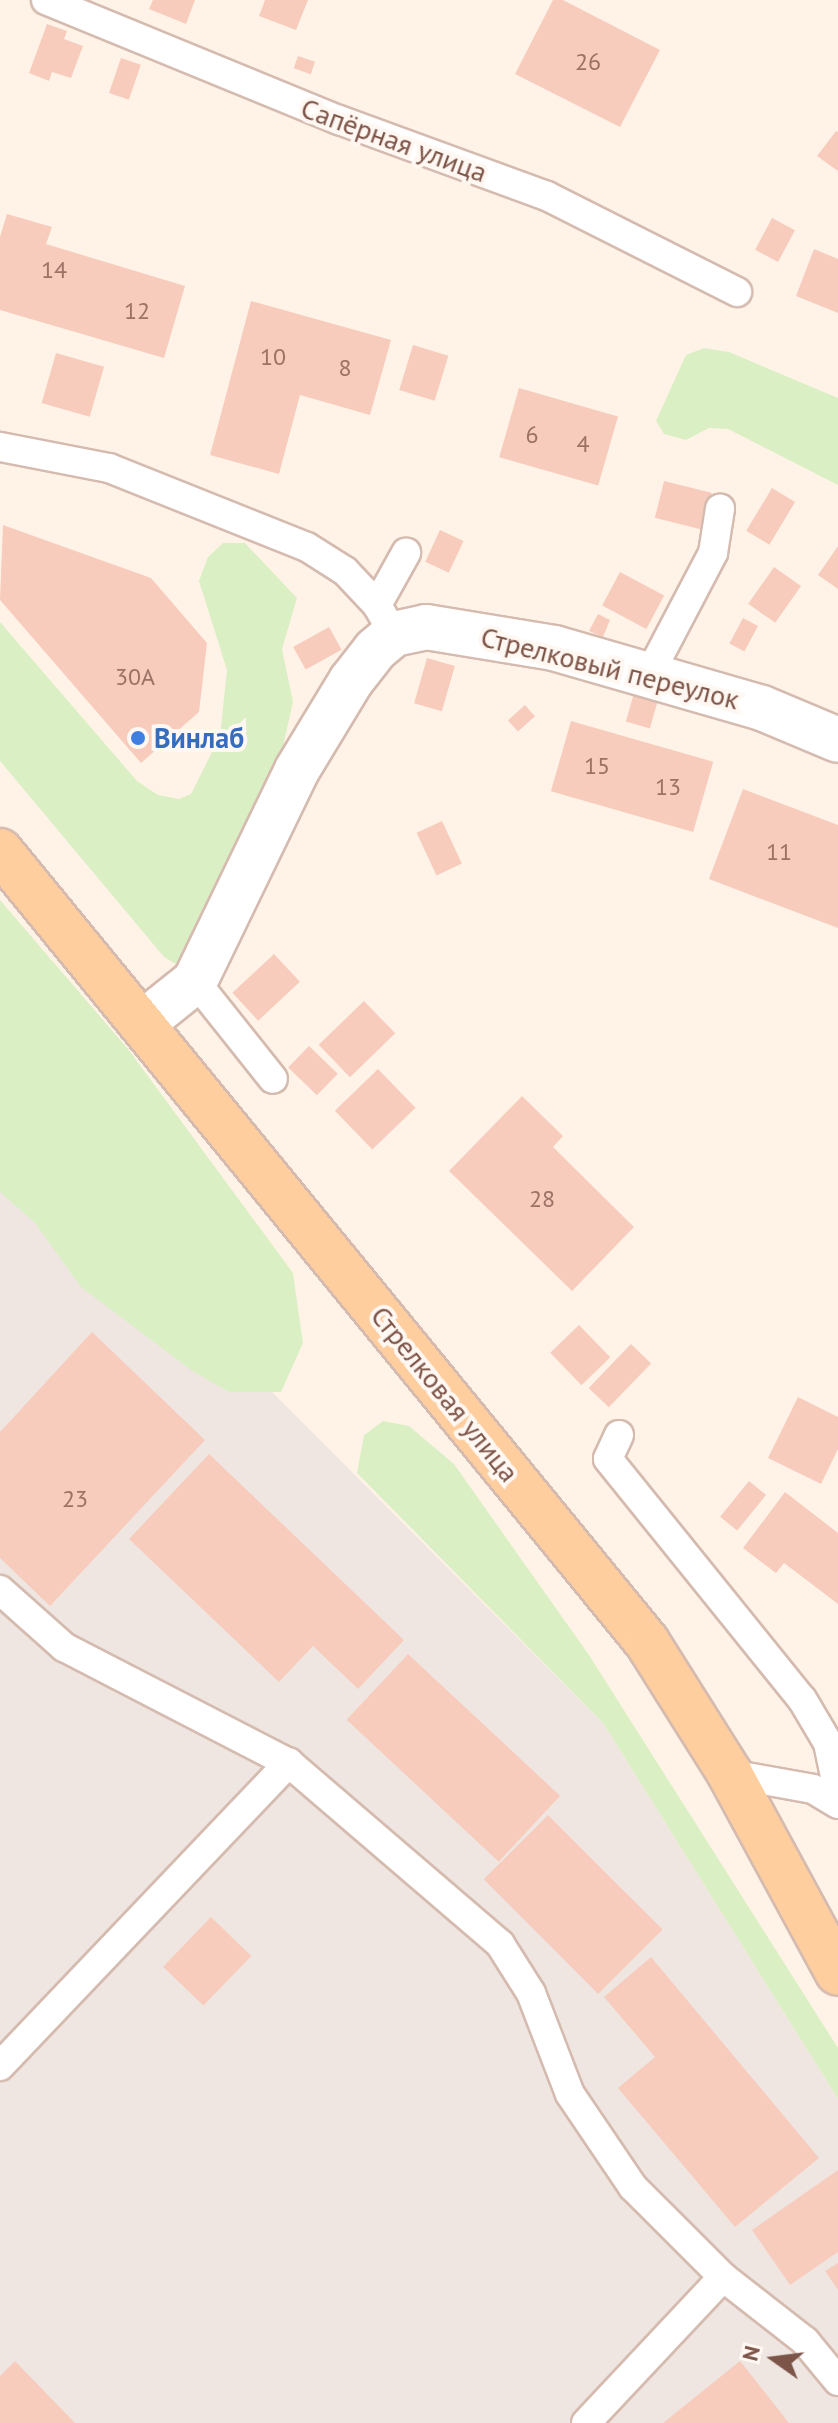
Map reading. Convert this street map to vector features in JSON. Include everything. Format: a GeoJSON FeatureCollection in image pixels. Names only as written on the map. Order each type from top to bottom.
{"type":"FeatureCollection","features":[{"type":"Feature","properties":{"kind":"main road","name":"Стрелковая улица"},"geometry":{"type":"LineString","coordinates":[[0,851],[144,1022],[647,1642],[730,1774],[838,1973]]}},
{"type":"Feature","properties":{"kind":"street","name":"Стрелковый переулок"},"geometry":{"type":"LineString","coordinates":[[386,620],[478,633],[649,675],[762,708],[838,740]]}},
{"type":"Feature","properties":{"kind":"street"},"geometry":{"type":"LineString","coordinates":[[144,1022],[195,981],[297,770],[386,620]]}},
{"type":"Feature","properties":{"kind":"lane","name":"Сапёрная улица"},"geometry":{"type":"LineString","coordinates":[[46,0],[313,110],[547,196],[737,292]]}},
{"type":"Feature","properties":{"kind":"lane"},"geometry":{"type":"LineString","coordinates":[[0,447],[109,468],[307,547],[345,571],[386,620]]}},
{"type":"Feature","properties":{"kind":"lane"},"geometry":{"type":"LineString","coordinates":[[649,675],[713,553],[720,509]]}},
{"type":"Feature","properties":{"kind":"lane"},"geometry":{"type":"LineString","coordinates":[[386,620],[406,553]]}},
{"type":"Feature","properties":{"kind":"lane"},"geometry":{"type":"LineString","coordinates":[[195,981],[273,1079]]}},
{"type":"Feature","properties":{"kind":"lane"},"geometry":{"type":"LineString","coordinates":[[619,1435],[608,1459],[802,1699],[828,1743],[838,1791]]}},
{"type":"Feature","properties":{"kind":"lane"},"geometry":{"type":"LineString","coordinates":[[0,1590],[64,1647],[257,1742],[289,1763],[500,1944],[531,1993],[570,2094],[595,2136],[633,2187],[723,2277],[805,2341],[838,2381]]}},
{"type":"Feature","properties":{"kind":"lane"},"geometry":{"type":"LineString","coordinates":[[0,2066],[289,1763]]}},
{"type":"Feature","properties":{"kind":"lane"},"geometry":{"type":"LineString","coordinates":[[730,1774],[813,1789],[838,1804]]}},
{"type":"Feature","properties":{"kind":"lane"},"geometry":{"type":"LineString","coordinates":[[586,2423],[723,2277]]}},
{"type":"Feature","properties":{"kind":"shaded area"},"geometry":{"type":"Polygon","coordinates":[[[0,1038],[275,1395],[603,1723],[838,2099],[838,2423],[0,2423],[0,1038]]]}},
{"type":"Feature","properties":{"kind":"green space"},"geometry":{"type":"Polygon","coordinates":[[[704,348],[729,352],[838,398],[838,485],[728,429],[709,428],[686,440],[664,434],[656,421],[686,355],[704,348]]]}},
{"type":"Feature","properties":{"kind":"green space"},"geometry":{"type":"Polygon","coordinates":[[[223,543],[245,543],[297,598],[282,649],[293,702],[280,760],[179,966],[164,957],[0,761],[0,622],[137,781],[158,795],[179,799],[191,794],[220,736],[227,670],[199,581],[208,557],[223,543]]]}},
{"type":"Feature","properties":{"kind":"green space"},"geometry":{"type":"Polygon","coordinates":[[[0,900],[128,1049],[293,1273],[303,1343],[281,1392],[229,1392],[191,1370],[81,1287],[35,1223],[0,1192],[0,900]]]}},
{"type":"Feature","properties":{"kind":"green space"},"geometry":{"type":"Polygon","coordinates":[[[383,1421],[409,1426],[454,1464],[589,1655],[838,2048],[838,2099],[603,1723],[357,1473],[364,1435],[383,1421]]]}},
{"type":"Feature","properties":{"kind":"building"},"geometry":{"type":"Polygon","coordinates":[[[153,0],[195,0],[186,24],[149,9],[153,0]]]}},
{"type":"Feature","properties":{"kind":"building"},"geometry":{"type":"Polygon","coordinates":[[[265,0],[308,0],[296,30],[259,16],[265,0]]]}},
{"type":"Feature","properties":{"kind":"building"},"geometry":{"type":"Polygon","coordinates":[[[553,0],[563,0],[660,50],[620,127],[515,74],[553,0]]]}},
{"type":"Feature","properties":{"kind":"building"},"geometry":{"type":"Polygon","coordinates":[[[47,24],[67,31],[64,39],[83,46],[71,78],[52,72],[49,81],[29,73],[47,24]]]}},
{"type":"Feature","properties":{"kind":"building"},"geometry":{"type":"Polygon","coordinates":[[[298,56],[315,62],[311,74],[294,68],[298,56]]]}},
{"type":"Feature","properties":{"kind":"building"},"geometry":{"type":"Polygon","coordinates":[[[121,58],[141,65],[129,100],[109,93],[121,58]]]}},
{"type":"Feature","properties":{"kind":"building"},"geometry":{"type":"Polygon","coordinates":[[[838,132],[838,171],[817,156],[838,132]]]}},
{"type":"Feature","properties":{"kind":"building"},"geometry":{"type":"Polygon","coordinates":[[[7,214],[52,227],[46,244],[185,286],[164,358],[0,310],[0,237],[7,214]]]}},
{"type":"Feature","properties":{"kind":"building"},"geometry":{"type":"Polygon","coordinates":[[[772,218],[795,230],[778,262],[755,250],[772,218]]]}},
{"type":"Feature","properties":{"kind":"building"},"geometry":{"type":"Polygon","coordinates":[[[814,249],[838,259],[838,313],[796,296],[814,249]]]}},
{"type":"Feature","properties":{"kind":"building"},"geometry":{"type":"Polygon","coordinates":[[[251,301],[391,340],[370,415],[300,395],[279,474],[210,455],[251,301]]]}},
{"type":"Feature","properties":{"kind":"building"},"geometry":{"type":"Polygon","coordinates":[[[413,345],[448,356],[435,401],[399,390],[413,345]]]}},
{"type":"Feature","properties":{"kind":"building"},"geometry":{"type":"Polygon","coordinates":[[[56,353],[104,367],[90,417],[42,403],[56,353]]]}},
{"type":"Feature","properties":{"kind":"building"},"geometry":{"type":"Polygon","coordinates":[[[519,388],[618,416],[598,486],[499,457],[519,388]]]}},
{"type":"Feature","properties":{"kind":"building"},"geometry":{"type":"Polygon","coordinates":[[[664,481],[712,493],[702,530],[655,518],[664,481]]]}},
{"type":"Feature","properties":{"kind":"building"},"geometry":{"type":"Polygon","coordinates":[[[772,488],[795,502],[769,545],[746,531],[772,488]]]}},
{"type":"Feature","properties":{"kind":"building"},"geometry":{"type":"Polygon","coordinates":[[[3,525],[151,578],[207,643],[199,712],[141,763],[0,600],[3,525]]]}},
{"type":"Feature","properties":{"kind":"building"},"geometry":{"type":"Polygon","coordinates":[[[440,530],[464,541],[449,573],[425,562],[440,530]]]}},
{"type":"Feature","properties":{"kind":"building"},"geometry":{"type":"Polygon","coordinates":[[[838,546],[838,589],[818,575],[838,546]]]}},
{"type":"Feature","properties":{"kind":"building"},"geometry":{"type":"Polygon","coordinates":[[[774,567],[801,586],[775,623],[748,604],[774,567]]]}},
{"type":"Feature","properties":{"kind":"building"},"geometry":{"type":"Polygon","coordinates":[[[620,572],[664,595],[646,629],[602,606],[620,572]]]}},
{"type":"Feature","properties":{"kind":"building"},"geometry":{"type":"Polygon","coordinates":[[[598,614],[610,620],[603,637],[589,631],[598,614]]]}},
{"type":"Feature","properties":{"kind":"building"},"geometry":{"type":"Polygon","coordinates":[[[743,618],[758,626],[744,652],[729,644],[743,618]]]}},
{"type":"Feature","properties":{"kind":"building"},"geometry":{"type":"Polygon","coordinates":[[[329,627],[342,650],[306,670],[293,647],[329,627]]]}},
{"type":"Feature","properties":{"kind":"building"},"geometry":{"type":"Polygon","coordinates":[[[427,658],[455,666],[442,711],[414,703],[427,658]]]}},
{"type":"Feature","properties":{"kind":"building"},"geometry":{"type":"Polygon","coordinates":[[[636,686],[660,693],[650,728],[626,722],[636,686]]]}},
{"type":"Feature","properties":{"kind":"building"},"geometry":{"type":"Polygon","coordinates":[[[525,705],[535,716],[518,732],[508,720],[525,705]]]}},
{"type":"Feature","properties":{"kind":"building"},"geometry":{"type":"Polygon","coordinates":[[[571,721],[713,762],[693,832],[551,791],[571,721]]]}},
{"type":"Feature","properties":{"kind":"building"},"geometry":{"type":"Polygon","coordinates":[[[743,789],[838,825],[838,928],[709,879],[743,789]]]}},
{"type":"Feature","properties":{"kind":"building"},"geometry":{"type":"Polygon","coordinates":[[[442,821],[462,864],[436,875],[417,833],[442,821]]]}},
{"type":"Feature","properties":{"kind":"building"},"geometry":{"type":"Polygon","coordinates":[[[274,954],[300,982],[258,1021],[232,993],[274,954]]]}},
{"type":"Feature","properties":{"kind":"building"},"geometry":{"type":"Polygon","coordinates":[[[364,1001],[395,1033],[350,1077],[319,1045],[364,1001]]]}},
{"type":"Feature","properties":{"kind":"building"},"geometry":{"type":"Polygon","coordinates":[[[309,1046],[338,1074],[317,1095],[288,1068],[309,1046]]]}},
{"type":"Feature","properties":{"kind":"building"},"geometry":{"type":"Polygon","coordinates":[[[378,1069],[416,1108],[372,1150],[335,1111],[378,1069]]]}},
{"type":"Feature","properties":{"kind":"building"},"geometry":{"type":"Polygon","coordinates":[[[522,1096],[563,1136],[553,1147],[634,1227],[572,1291],[449,1171],[522,1096]]]}},
{"type":"Feature","properties":{"kind":"building"},"geometry":{"type":"Polygon","coordinates":[[[579,1325],[610,1357],[581,1385],[550,1353],[579,1325]]]}},
{"type":"Feature","properties":{"kind":"building"},"geometry":{"type":"Polygon","coordinates":[[[92,1332],[205,1440],[50,1606],[0,1558],[0,1432],[92,1332]]]}},
{"type":"Feature","properties":{"kind":"building"},"geometry":{"type":"Polygon","coordinates":[[[631,1344],[651,1363],[609,1407],[589,1388],[631,1344]]]}},
{"type":"Feature","properties":{"kind":"building"},"geometry":{"type":"Polygon","coordinates":[[[798,1397],[838,1417],[838,1449],[821,1484],[768,1458],[798,1397]]]}},
{"type":"Feature","properties":{"kind":"building"},"geometry":{"type":"Polygon","coordinates":[[[209,1454],[404,1640],[358,1689],[313,1646],[279,1682],[129,1539],[209,1454]]]}},
{"type":"Feature","properties":{"kind":"building"},"geometry":{"type":"Polygon","coordinates":[[[749,1481],[766,1495],[737,1531],[720,1517],[749,1481]]]}},
{"type":"Feature","properties":{"kind":"building"},"geometry":{"type":"Polygon","coordinates":[[[785,1492],[838,1533],[838,1604],[784,1563],[776,1573],[743,1548],[785,1492]]]}},
{"type":"Feature","properties":{"kind":"building"},"geometry":{"type":"Polygon","coordinates":[[[408,1654],[560,1796],[499,1862],[347,1720],[408,1654]]]}},
{"type":"Feature","properties":{"kind":"building"},"geometry":{"type":"Polygon","coordinates":[[[548,1815],[663,1930],[598,1994],[484,1879],[548,1815]]]}},
{"type":"Feature","properties":{"kind":"building"},"geometry":{"type":"Polygon","coordinates":[[[211,1917],[251,1956],[203,2006],[163,1967],[211,1917]]]}},
{"type":"Feature","properties":{"kind":"building"},"geometry":{"type":"Polygon","coordinates":[[[651,1957],[819,2158],[735,2227],[618,2088],[655,2057],[604,1997],[651,1957]]]}},
{"type":"Feature","properties":{"kind":"building"},"geometry":{"type":"Polygon","coordinates":[[[838,2170],[838,2252],[790,2285],[752,2230],[838,2170]]]}},
{"type":"Feature","properties":{"kind":"building"},"geometry":{"type":"Polygon","coordinates":[[[838,2263],[838,2290],[825,2271],[838,2263]]]}},
{"type":"Feature","properties":{"kind":"building"},"geometry":{"type":"Polygon","coordinates":[[[15,2361],[75,2423],[0,2423],[0,2376],[15,2361]]]}},
{"type":"Feature","properties":{"kind":"building"},"geometry":{"type":"Polygon","coordinates":[[[740,2361],[789,2423],[663,2423],[740,2361]]]}},
{"type":"Feature","properties":{"kind":"place","name":"Винлаб"},"geometry":{"type":"Point","coordinates":[138,738]}}]}
